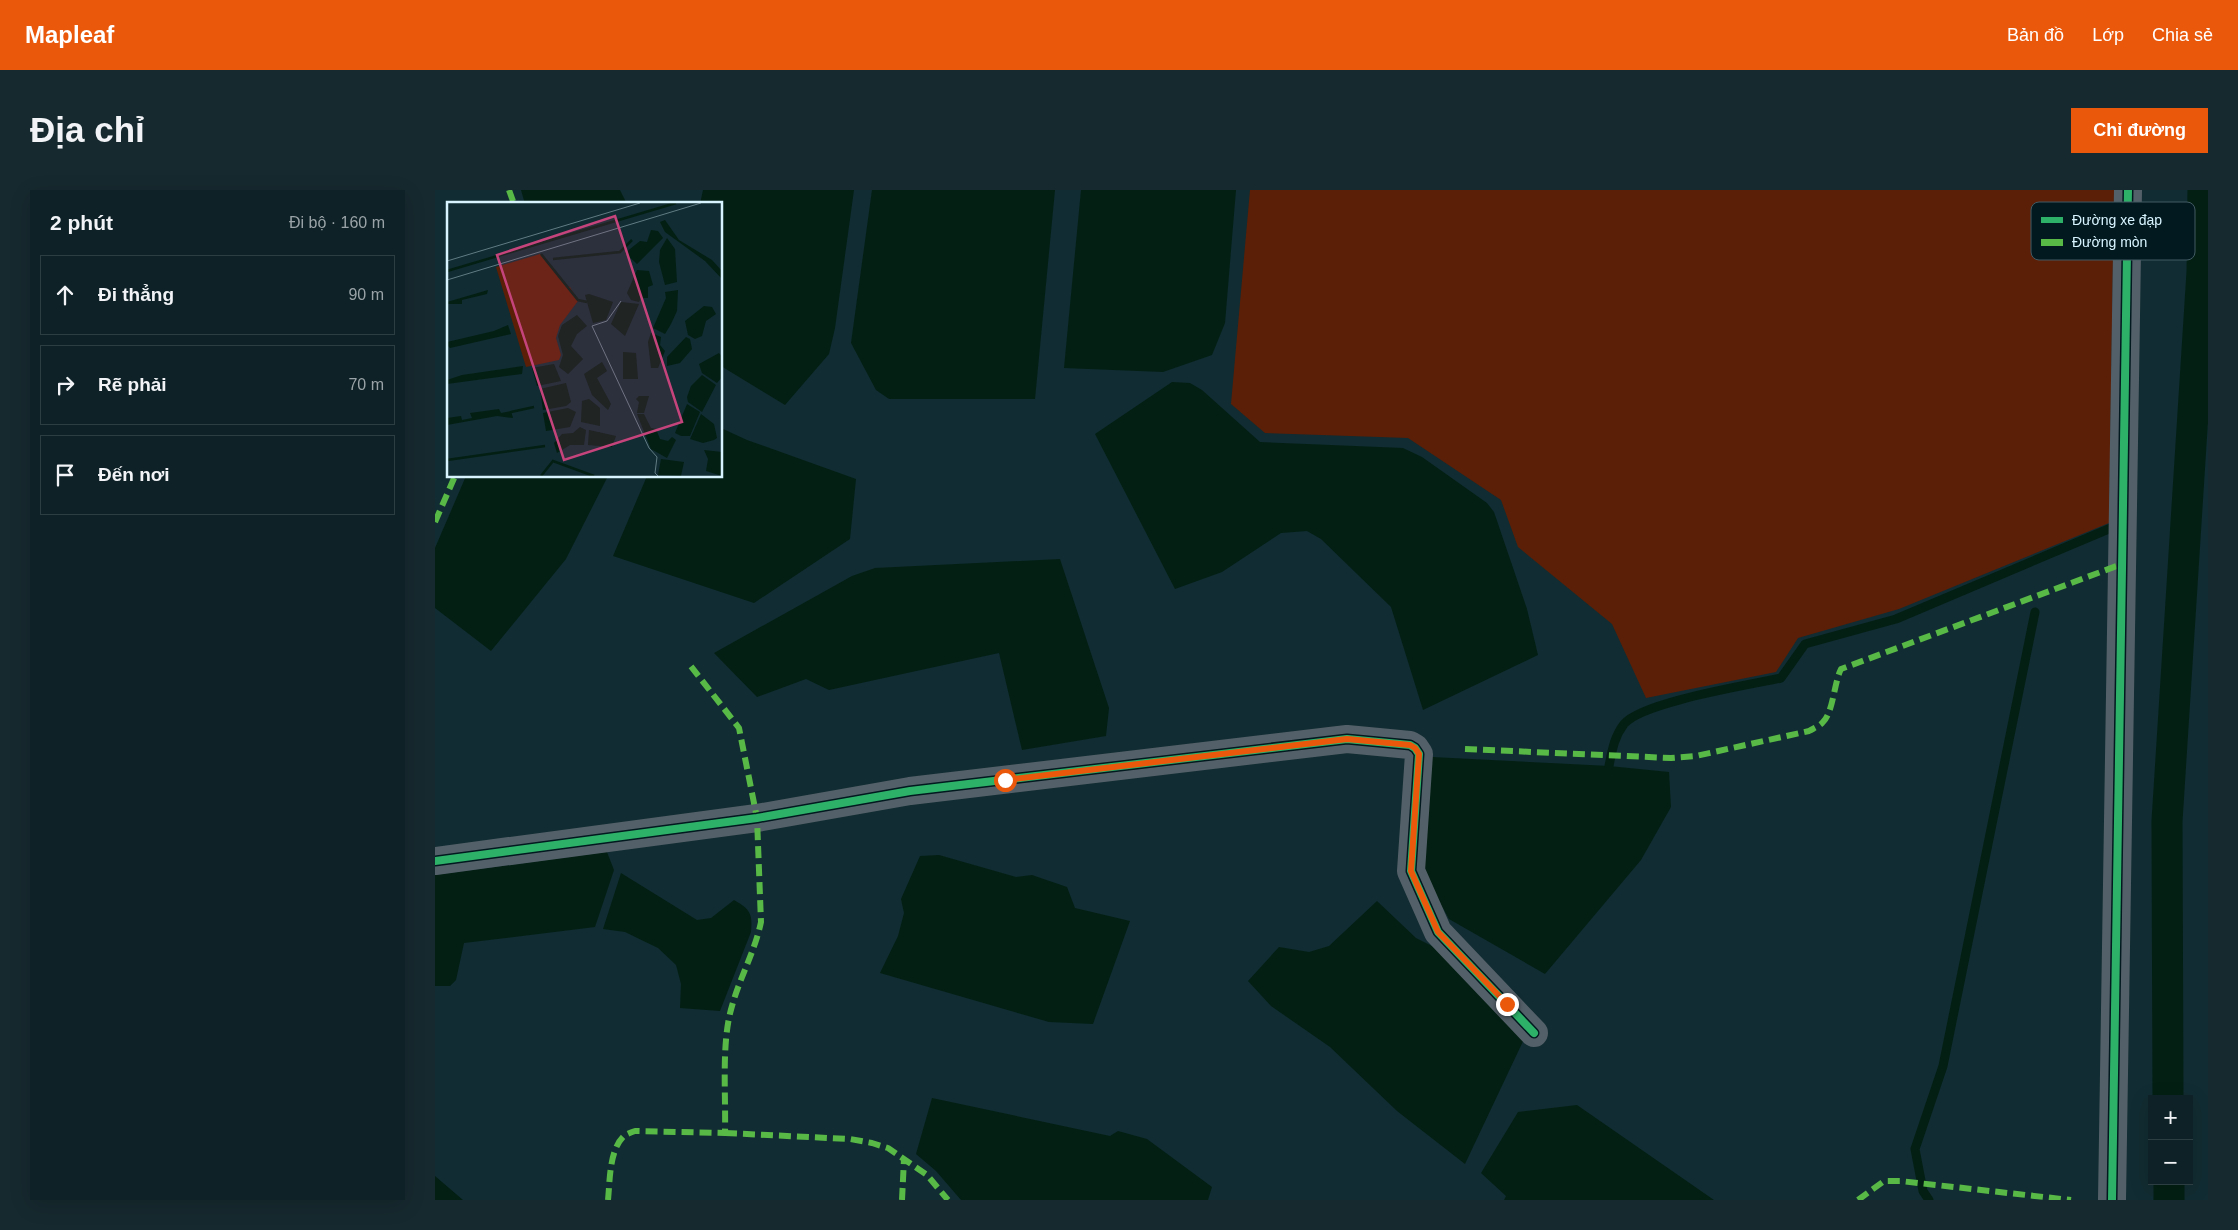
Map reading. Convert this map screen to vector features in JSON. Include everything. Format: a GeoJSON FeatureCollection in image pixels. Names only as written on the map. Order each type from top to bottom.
{"type":"FeatureCollection","features":[{"type":"Feature","properties":{"kind":"street"},"geometry":{"type":"LineString","coordinates":[[2112,1200],[2127,260]]}},
{"type":"Feature","properties":{"kind":"street"},"geometry":{"type":"LineString","coordinates":[[435,861],[757,818],[910,791],[1347,739],[1410,745],[1419,754],[1411,871],[1438,932],[1534,1033]]}},
{"type":"Feature","properties":{"kind":"shaded area"},"geometry":{"type":"Polygon","coordinates":[[[521,190],[620,190],[626,202],[524,202],[521,190]]]}},
{"type":"Feature","properties":{"kind":"shaded area"},"geometry":{"type":"Polygon","coordinates":[[[703,190],[854,190],[835,328],[829,354],[785,405],[723,367],[723,202],[700,202],[703,190]]]}},
{"type":"Feature","properties":{"kind":"shaded area"},"geometry":{"type":"Polygon","coordinates":[[[872,190],[1055,190],[1035,399],[889,399],[876,390],[851,343],[872,190]]]}},
{"type":"Feature","properties":{"kind":"shaded area"},"geometry":{"type":"Polygon","coordinates":[[[1081,190],[1236,190],[1225,323],[1212,355],[1163,372],[1064,368],[1081,190]]]}},
{"type":"Feature","properties":{"kind":"shaded area"},"geometry":{"type":"Polygon","coordinates":[[[1250,190],[2114,190],[2114,202],[2031,202],[2031,260],[2113,260],[2109,523],[1899,609],[1798,638],[1776,672],[1646,698],[1612,624],[1518,547],[1501,500],[1408,438],[1265,433],[1231,404],[1250,190]]]}},
{"type":"Feature","properties":{"kind":"shaded area"},"geometry":{"type":"Polygon","coordinates":[[[1172,382],[1190,383],[1202,390],[1260,442],[1403,448],[1422,457],[1487,503],[1494,512],[1527,609],[1538,655],[1423,710],[1391,607],[1321,539],[1307,531],[1281,533],[1222,572],[1175,589],[1095,434],[1172,382]]]}},
{"type":"Feature","properties":{"kind":"shaded area"},"geometry":{"type":"Polygon","coordinates":[[[723,429],[747,440],[856,479],[850,539],[754,603],[613,556],[646,478],[723,478],[723,429]]]}},
{"type":"Feature","properties":{"kind":"shaded area"},"geometry":{"type":"Polygon","coordinates":[[[465,478],[607,478],[566,559],[491,651],[435,608],[435,548],[465,478]]]}},
{"type":"Feature","properties":{"kind":"shaded area"},"geometry":{"type":"Polygon","coordinates":[[[1060,559],[1109,708],[1106,736],[1022,750],[999,653],[829,690],[806,679],[757,697],[714,653],[852,576],[875,568],[1060,559]]]}},
{"type":"Feature","properties":{"kind":"shaded area"},"geometry":{"type":"Polygon","coordinates":[[[1432,757],[1609,766],[1669,772],[1671,807],[1641,860],[1545,974],[1449,919],[1424,873],[1432,757]]]}},
{"type":"Feature","properties":{"kind":"shaded area"},"geometry":{"type":"Polygon","coordinates":[[[607,852],[614,870],[595,927],[464,943],[456,980],[450,986],[435,986],[435,875],[607,852]]]}},
{"type":"Feature","properties":{"kind":"shaded area"},"geometry":{"type":"Polygon","coordinates":[[[939,855],[1016,877],[1032,875],[1067,887],[1075,908],[1130,921],[1093,1024],[1049,1022],[880,973],[898,936],[904,913],[901,899],[920,856],[939,855]]]}},
{"type":"Feature","properties":{"kind":"shaded area"},"geometry":{"type":"Polygon","coordinates":[[[621,873],[697,920],[711,918],[734,900],[747,909],[751,916],[751,932],[720,1011],[680,1008],[681,984],[676,965],[658,948],[625,932],[603,929],[621,873]]]}},
{"type":"Feature","properties":{"kind":"shaded area"},"geometry":{"type":"Polygon","coordinates":[[[1377,901],[1416,938],[1448,954],[1526,1035],[1465,1164],[1397,1111],[1330,1047],[1271,1006],[1248,981],[1279,947],[1309,952],[1329,946],[1377,901]]]}},
{"type":"Feature","properties":{"kind":"shaded area"},"geometry":{"type":"Polygon","coordinates":[[[932,1098],[1110,1136],[1118,1131],[1147,1139],[1212,1187],[1208,1200],[961,1200],[936,1171],[916,1154],[932,1098]]]}},
{"type":"Feature","properties":{"kind":"shaded area"},"geometry":{"type":"Polygon","coordinates":[[[1577,1105],[1714,1200],[1504,1200],[1506,1196],[1481,1173],[1518,1112],[1577,1105]]]}},
{"type":"Feature","properties":{"kind":"shaded area"},"geometry":{"type":"Polygon","coordinates":[[[435,1176],[463,1200],[435,1200],[435,1176]]]}},
{"type":"Feature","properties":{"kind":"waterway"},"geometry":{"type":"LineString","coordinates":[[2168,1095],[2167,821],[2202,272],[2203,190]]}},
{"type":"Feature","properties":{"kind":"waterway"},"geometry":{"type":"LineString","coordinates":[[1609,766],[1618,734],[1624,724],[1635,716],[1697,695],[1781,678],[1805,644],[1896,619],[2111,528]]}},
{"type":"Feature","properties":{"kind":"waterway"},"geometry":{"type":"LineString","coordinates":[[1929,1200],[1923,1191],[1915,1149],[1943,1066],[2035,612]]}},
{"type":"Feature","properties":{"kind":"waterway"},"geometry":{"type":"LineString","coordinates":[[2169,1185],[2169,1200]]}},
{"type":"Feature","properties":{"kind":"marked path"},"geometry":{"type":"LineString","coordinates":[[509,190],[513,202]]}},
{"type":"Feature","properties":{"kind":"marked path"},"geometry":{"type":"LineString","coordinates":[[435,522],[454,478]]}},
{"type":"Feature","properties":{"kind":"marked path"},"geometry":{"type":"LineString","coordinates":[[1465,749],[1671,758],[1696,756],[1809,731],[1820,725],[1826,718],[1841,669],[2122,564]]}},
{"type":"Feature","properties":{"kind":"marked path"},"geometry":{"type":"LineString","coordinates":[[608,1200],[615,1149],[625,1135],[635,1131],[725,1133],[726,1036],[735,995],[761,922],[757,818],[739,728],[690,665]]}},
{"type":"Feature","properties":{"kind":"marked path"},"geometry":{"type":"LineString","coordinates":[[725,1133],[850,1139],[872,1143],[888,1148],[927,1175],[948,1200]]}},
{"type":"Feature","properties":{"kind":"marked path"},"geometry":{"type":"LineString","coordinates":[[902,1200],[904,1159]]}},
{"type":"Feature","properties":{"kind":"marked path"},"geometry":{"type":"LineString","coordinates":[[1858,1200],[1884,1181],[1900,1181],[2071,1200]]}},
{"type":"Feature","properties":{"kind":"cycle path"},"geometry":{"type":"LineString","coordinates":[[2128,190],[2128,202]]}},
{"type":"Feature","properties":{"kind":"cycle path"},"geometry":{"type":"LineString","coordinates":[[2112,1200],[2127,260]]}},
{"type":"Feature","properties":{"kind":"cycle path"},"geometry":{"type":"LineString","coordinates":[[435,861],[757,818],[910,791],[1347,739],[1410,745],[1419,754],[1411,871],[1438,932],[1534,1033]]}},
{"type":"Feature","properties":{"kind":"route"},"geometry":{"type":"LineString","coordinates":[[1005,780],[1347,739],[1410,745],[1419,754],[1411,871],[1438,932],[1507,1004]]}}]}
